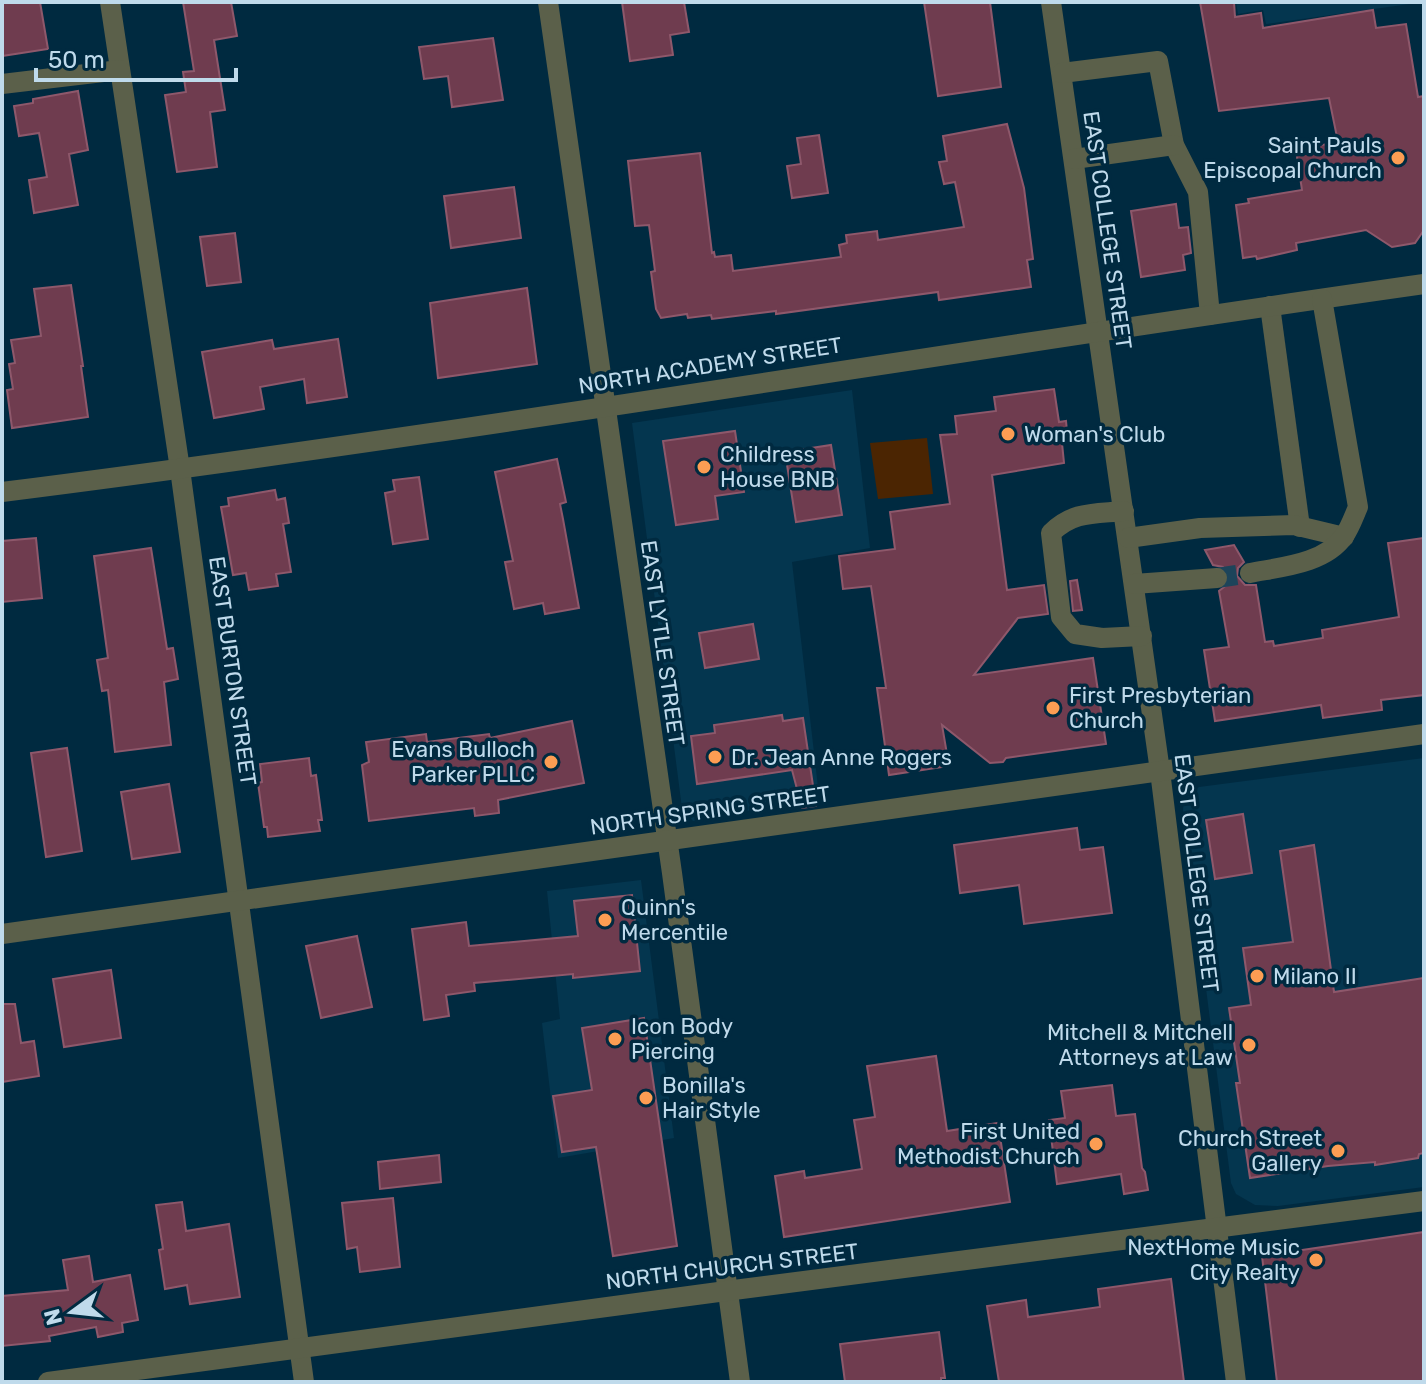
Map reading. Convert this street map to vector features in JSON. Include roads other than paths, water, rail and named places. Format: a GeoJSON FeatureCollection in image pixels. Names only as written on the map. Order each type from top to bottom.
{"type":"FeatureCollection","features":[{"type":"Feature","properties":{"kind":"street","name":"EAST BURTON STREET"},"geometry":{"type":"LineString","coordinates":[[110,2],[241,901],[304,1382]]}},
{"type":"Feature","properties":{"kind":"street","name":"EAST LYTLE STREET"},"geometry":{"type":"LineString","coordinates":[[548,2],[740,1382]]}},
{"type":"Feature","properties":{"kind":"street","name":"EAST COLLEGE STREET"},"geometry":{"type":"LineString","coordinates":[[1051,2],[1142,636],[1236,1382]]}},
{"type":"Feature","properties":{"kind":"street"},"geometry":{"type":"LineString","coordinates":[[1062,73],[1158,61],[1174,145],[1198,192],[1210,315]]}},
{"type":"Feature","properties":{"kind":"street"},"geometry":{"type":"LineString","coordinates":[[2,84],[120,70]]}},
{"type":"Feature","properties":{"kind":"street"},"geometry":{"type":"LineString","coordinates":[[1074,159],[1174,145]]}},
{"type":"Feature","properties":{"kind":"street","name":"NORTH ACADEMY STREET"},"geometry":{"type":"LineString","coordinates":[[2,492],[180,469],[1424,284]]}},
{"type":"Feature","properties":{"kind":"street"},"geometry":{"type":"LineString","coordinates":[[1250,573],[1301,563],[1327,552],[1344,537],[1358,507],[1322,299]]}},
{"type":"Feature","properties":{"kind":"street"},"geometry":{"type":"LineString","coordinates":[[1270,306],[1300,527]]}},
{"type":"Feature","properties":{"kind":"street"},"geometry":{"type":"LineString","coordinates":[[1124,511],[1064,520],[1051,533],[1061,617],[1075,634],[1102,638],[1142,636]]}},
{"type":"Feature","properties":{"kind":"street"},"geometry":{"type":"LineString","coordinates":[[1128,538],[1200,528],[1300,527],[1344,537]]}},
{"type":"Feature","properties":{"kind":"street"},"geometry":{"type":"LineString","coordinates":[[1134,584],[1217,578]]}},
{"type":"Feature","properties":{"kind":"street","name":"NORTH SPRING STREET"},"geometry":{"type":"LineString","coordinates":[[2,934],[1424,734]]}},
{"type":"Feature","properties":{"kind":"street","name":"NORTH CHURCH STREET"},"geometry":{"type":"LineString","coordinates":[[48,1382],[1424,1201]]}},
{"type":"Feature","properties":{"kind":"tunnel"},"geometry":{"type":"LineString","coordinates":[[1217,578],[1250,573]]}},
{"type":"Feature","properties":{"kind":"place","name":"Saint Pauls Episcopal Church"},"geometry":{"type":"Point","coordinates":[1398,158]}},
{"type":"Feature","properties":{"kind":"place","name":"Woman's Club"},"geometry":{"type":"Point","coordinates":[1008,434]}},
{"type":"Feature","properties":{"kind":"place","name":"Childress House BNB"},"geometry":{"type":"Point","coordinates":[704,467]}},
{"type":"Feature","properties":{"kind":"place","name":"First Presbyterian Church"},"geometry":{"type":"Point","coordinates":[1053,708]}},
{"type":"Feature","properties":{"kind":"place","name":"Dr. Jean Anne Rogers"},"geometry":{"type":"Point","coordinates":[715,757]}},
{"type":"Feature","properties":{"kind":"place","name":"Evans Bulloch Parker PLLC"},"geometry":{"type":"Point","coordinates":[551,762]}},
{"type":"Feature","properties":{"kind":"place","name":"Quinn's Mercentile"},"geometry":{"type":"Point","coordinates":[605,920]}},
{"type":"Feature","properties":{"kind":"place","name":"Milano II"},"geometry":{"type":"Point","coordinates":[1257,976]}},
{"type":"Feature","properties":{"kind":"place","name":"Icon Body Piercing"},"geometry":{"type":"Point","coordinates":[615,1039]}},
{"type":"Feature","properties":{"kind":"place","name":"Mitchell & Mitchell Attorneys at Law"},"geometry":{"type":"Point","coordinates":[1249,1045]}},
{"type":"Feature","properties":{"kind":"place","name":"Bonilla's Hair Style"},"geometry":{"type":"Point","coordinates":[646,1098]}},
{"type":"Feature","properties":{"kind":"place","name":"First United Methodist Church"},"geometry":{"type":"Point","coordinates":[1096,1144]}},
{"type":"Feature","properties":{"kind":"place","name":"Church Street Gallery"},"geometry":{"type":"Point","coordinates":[1338,1151]}},
{"type":"Feature","properties":{"kind":"place","name":"NextHome Music City Realty"},"geometry":{"type":"Point","coordinates":[1316,1260]}}]}
